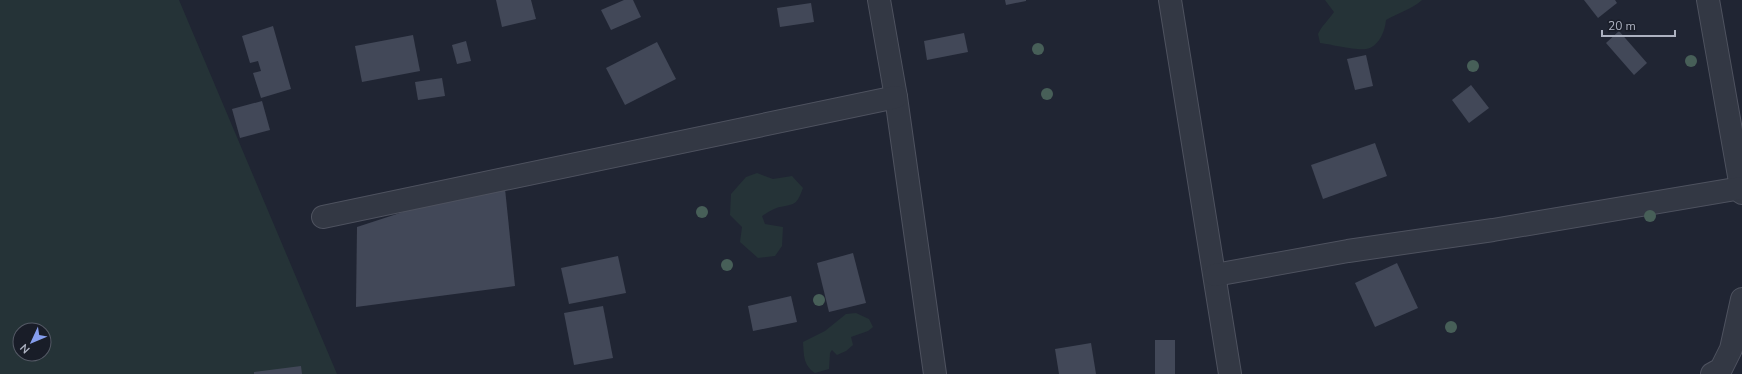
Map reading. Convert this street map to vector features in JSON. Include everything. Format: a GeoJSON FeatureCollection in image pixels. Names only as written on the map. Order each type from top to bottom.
{"type":"FeatureCollection","features":[{"type":"Feature","properties":{"kind":"street"},"geometry":{"type":"LineString","coordinates":[[879,0],[896,97],[935,374]]}},
{"type":"Feature","properties":{"kind":"street"},"geometry":{"type":"LineString","coordinates":[[1170,0],[1230,374]]}},
{"type":"Feature","properties":{"kind":"street"},"geometry":{"type":"LineString","coordinates":[[1215,275],[1348,251],[1741,191],[1708,0]]}},
{"type":"Feature","properties":{"kind":"street"},"geometry":{"type":"LineString","coordinates":[[323,217],[896,97]]}},
{"type":"Feature","properties":{"kind":"street"},"geometry":{"type":"LineString","coordinates":[[1712,374],[1721,369],[1731,349],[1742,299]]}},
{"type":"Feature","properties":{"kind":"shaded area"},"geometry":{"type":"Polygon","coordinates":[[[0,0],[179,0],[337,374],[0,374],[0,0]]]}},
{"type":"Feature","properties":{"kind":"shaded area"},"geometry":{"type":"Polygon","coordinates":[[[1325,0],[1422,0],[1386,20],[1383,33],[1378,42],[1371,48],[1362,49],[1320,43],[1318,34],[1334,12],[1325,0]]]}},
{"type":"Feature","properties":{"kind":"shaded area"},"geometry":{"type":"Polygon","coordinates":[[[757,173],[773,179],[792,176],[803,188],[799,197],[793,204],[775,208],[762,216],[765,224],[783,227],[782,246],[775,256],[758,258],[740,242],[742,227],[730,215],[731,194],[746,177],[757,173]]]}},
{"type":"Feature","properties":{"kind":"shaded area"},"geometry":{"type":"Polygon","coordinates":[[[856,313],[869,319],[873,327],[868,331],[851,337],[853,345],[846,351],[837,355],[832,350],[830,353],[829,369],[815,373],[806,363],[803,342],[825,331],[846,314],[856,313]]]}},
{"type":"Feature","properties":{"kind":"building"},"geometry":{"type":"Polygon","coordinates":[[[496,0],[531,0],[536,19],[502,27],[496,0]]]}},
{"type":"Feature","properties":{"kind":"building"},"geometry":{"type":"Polygon","coordinates":[[[624,0],[633,0],[641,17],[611,30],[601,10],[624,0]]]}},
{"type":"Feature","properties":{"kind":"building"},"geometry":{"type":"Polygon","coordinates":[[[1005,0],[1026,0],[1026,1],[1006,5],[1005,0]]]}},
{"type":"Feature","properties":{"kind":"building"},"geometry":{"type":"Polygon","coordinates":[[[1584,0],[1615,0],[1617,3],[1598,18],[1584,0]]]}},
{"type":"Feature","properties":{"kind":"building"},"geometry":{"type":"Polygon","coordinates":[[[811,3],[814,22],[780,27],[777,8],[811,3]]]}},
{"type":"Feature","properties":{"kind":"building"},"geometry":{"type":"Polygon","coordinates":[[[273,26],[291,89],[261,98],[253,73],[261,71],[258,61],[250,63],[242,36],[273,26]]]}},
{"type":"Feature","properties":{"kind":"building"},"geometry":{"type":"Polygon","coordinates":[[[1619,31],[1647,63],[1634,75],[1606,43],[1619,31]]]}},
{"type":"Feature","properties":{"kind":"building"},"geometry":{"type":"Polygon","coordinates":[[[964,33],[968,52],[927,60],[924,41],[964,33]]]}},
{"type":"Feature","properties":{"kind":"building"},"geometry":{"type":"Polygon","coordinates":[[[413,35],[420,71],[362,82],[355,46],[413,35]]]}},
{"type":"Feature","properties":{"kind":"building"},"geometry":{"type":"Polygon","coordinates":[[[466,41],[471,61],[457,64],[452,45],[466,41]]]}},
{"type":"Feature","properties":{"kind":"building"},"geometry":{"type":"Polygon","coordinates":[[[657,42],[676,79],[625,105],[606,68],[657,42]]]}},
{"type":"Feature","properties":{"kind":"building"},"geometry":{"type":"Polygon","coordinates":[[[1366,55],[1373,86],[1355,90],[1347,59],[1366,55]]]}},
{"type":"Feature","properties":{"kind":"building"},"geometry":{"type":"Polygon","coordinates":[[[442,78],[445,96],[418,100],[415,82],[442,78]]]}},
{"type":"Feature","properties":{"kind":"building"},"geometry":{"type":"Polygon","coordinates":[[[1471,85],[1489,108],[1469,123],[1452,100],[1471,85]]]}},
{"type":"Feature","properties":{"kind":"building"},"geometry":{"type":"Polygon","coordinates":[[[262,101],[270,130],[240,138],[232,109],[262,101]]]}},
{"type":"Feature","properties":{"kind":"building"},"geometry":{"type":"Polygon","coordinates":[[[1375,143],[1387,176],[1323,199],[1311,165],[1375,143]]]}},
{"type":"Feature","properties":{"kind":"building"},"geometry":{"type":"Polygon","coordinates":[[[504,179],[515,286],[356,307],[357,227],[504,179]]]}},
{"type":"Feature","properties":{"kind":"building"},"geometry":{"type":"Polygon","coordinates":[[[853,253],[866,303],[829,312],[817,263],[853,253]]]}},
{"type":"Feature","properties":{"kind":"building"},"geometry":{"type":"Polygon","coordinates":[[[618,256],[626,293],[569,304],[561,268],[618,256]]]}},
{"type":"Feature","properties":{"kind":"building"},"geometry":{"type":"Polygon","coordinates":[[[1397,263],[1418,308],[1375,327],[1355,283],[1397,263]]]}},
{"type":"Feature","properties":{"kind":"building"},"geometry":{"type":"Polygon","coordinates":[[[791,296],[797,322],[753,331],[748,306],[791,296]]]}},
{"type":"Feature","properties":{"kind":"building"},"geometry":{"type":"Polygon","coordinates":[[[603,306],[613,358],[574,365],[564,313],[603,306]]]}},
{"type":"Feature","properties":{"kind":"building"},"geometry":{"type":"Polygon","coordinates":[[[1155,340],[1175,340],[1175,374],[1155,374],[1155,340]]]}},
{"type":"Feature","properties":{"kind":"building"},"geometry":{"type":"Polygon","coordinates":[[[1091,343],[1096,374],[1059,374],[1055,349],[1091,343]]]}},
{"type":"Feature","properties":{"kind":"building"},"geometry":{"type":"Polygon","coordinates":[[[301,366],[302,374],[254,374],[254,372],[301,366]]]}}]}
